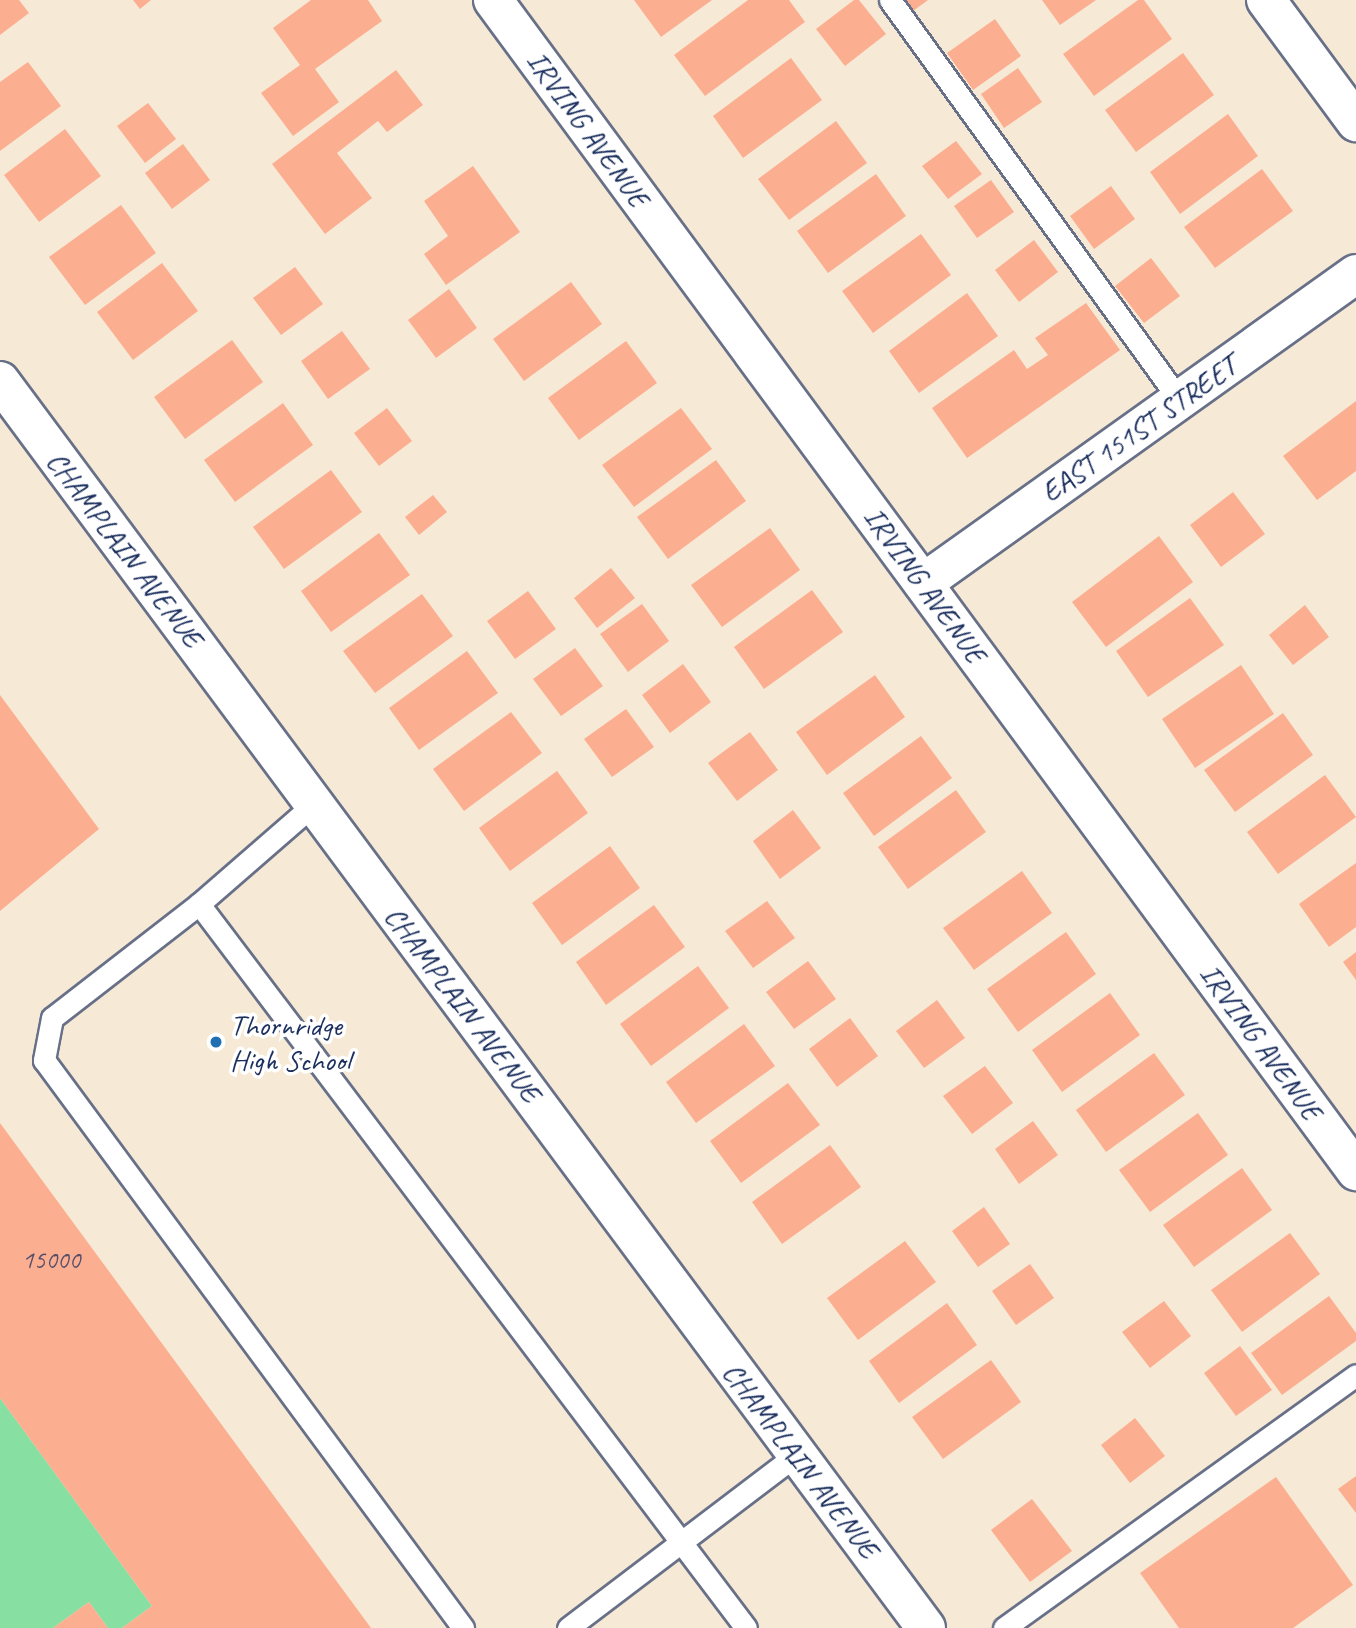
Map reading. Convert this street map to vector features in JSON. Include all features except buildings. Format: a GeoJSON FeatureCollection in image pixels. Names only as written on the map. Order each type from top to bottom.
{"type":"FeatureCollection","features":[{"type":"Feature","properties":{"kind":"street","name":"IRVING AVENUE"},"geometry":{"type":"LineString","coordinates":[[493,0],[1356,1171]]}},
{"type":"Feature","properties":{"kind":"street"},"geometry":{"type":"LineString","coordinates":[[1266,0],[1356,122]]}},
{"type":"Feature","properties":{"kind":"street","name":"EAST 151ST STREET"},"geometry":{"type":"LineString","coordinates":[[923,583],[1356,274]]}},
{"type":"Feature","properties":{"kind":"street","name":"CHAMPLAIN AVENUE"},"geometry":{"type":"LineString","coordinates":[[0,381],[926,1628]]}},
{"type":"Feature","properties":{"kind":"lane"},"geometry":{"type":"LineString","coordinates":[[890,0],[1180,400]]}},
{"type":"Feature","properties":{"kind":"lane"},"geometry":{"type":"LineString","coordinates":[[314,804],[199,904],[52,1018],[44,1060],[463,1628]]}},
{"type":"Feature","properties":{"kind":"lane"},"geometry":{"type":"LineString","coordinates":[[199,904],[746,1628]]}},
{"type":"Feature","properties":{"kind":"lane"},"geometry":{"type":"LineString","coordinates":[[1004,1628],[1356,1375]]}},
{"type":"Feature","properties":{"kind":"lane"},"geometry":{"type":"LineString","coordinates":[[568,1628],[681,1539],[797,1454]]}},
{"type":"Feature","properties":{"kind":"green space"},"geometry":{"type":"Polygon","coordinates":[[[0,1398],[152,1606],[122,1628],[108,1628],[89,1602],[53,1628],[0,1628],[0,1398]]]}},
{"type":"Feature","properties":{"kind":"place","name":"Thornridge High School"},"geometry":{"type":"Point","coordinates":[216,1042]}}]}
